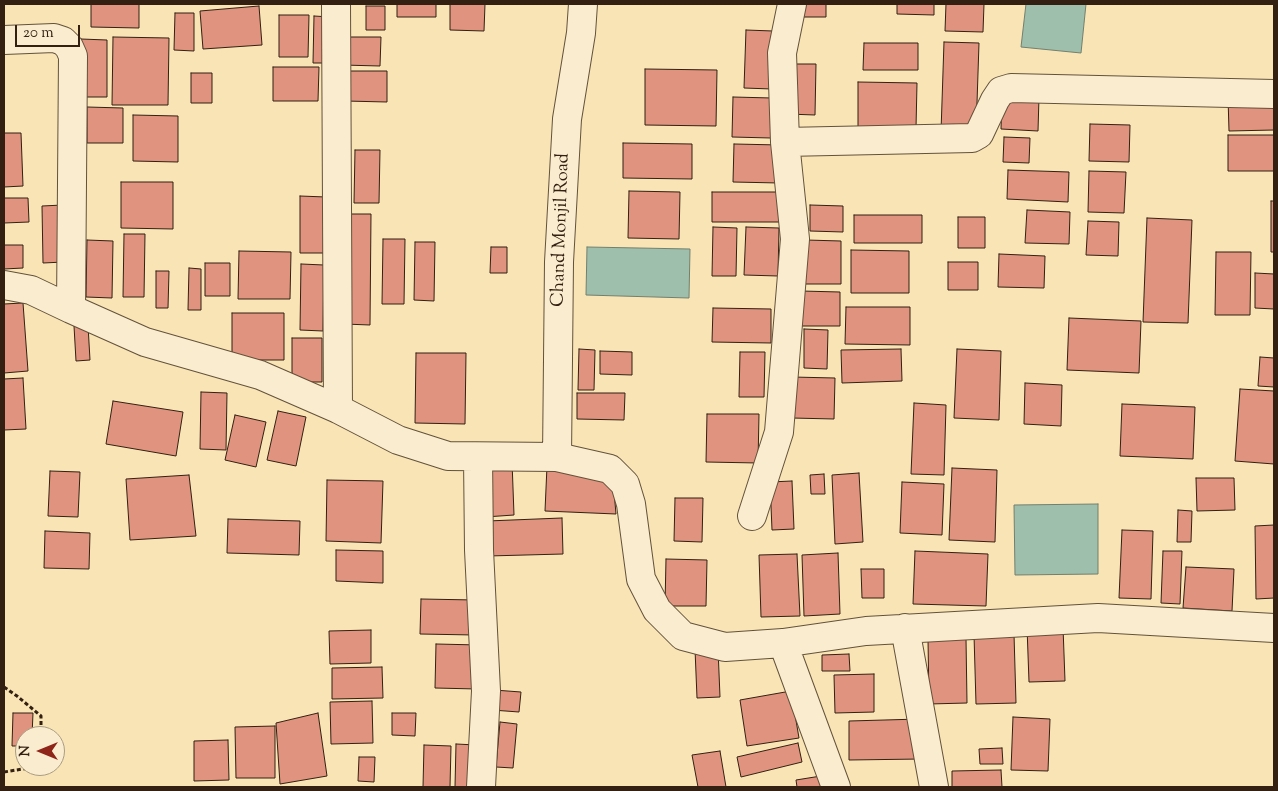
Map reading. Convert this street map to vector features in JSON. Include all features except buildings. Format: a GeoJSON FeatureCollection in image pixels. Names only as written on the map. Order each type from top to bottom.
{"type":"FeatureCollection","features":[{"type":"Feature","properties":{"kind":"street"},"geometry":{"type":"LineString","coordinates":[[336,4],[338,409]]}},
{"type":"Feature","properties":{"kind":"street","name":"Chand Monjil Road"},"geometry":{"type":"LineString","coordinates":[[557,457],[559,262],[567,118],[581,33],[583,4]]}},
{"type":"Feature","properties":{"kind":"street"},"geometry":{"type":"LineString","coordinates":[[752,516],[779,432],[795,239],[785,142],[782,53],[792,4]]}},
{"type":"Feature","properties":{"kind":"street"},"geometry":{"type":"LineString","coordinates":[[4,40],[54,38],[63,40],[70,47],[73,56],[71,309]]}},
{"type":"Feature","properties":{"kind":"street"},"geometry":{"type":"LineString","coordinates":[[785,142],[972,138],[979,134],[1001,91],[1011,88],[1274,94]]}},
{"type":"Feature","properties":{"kind":"street"},"geometry":{"type":"LineString","coordinates":[[4,285],[31,290],[145,342],[260,375],[338,409],[398,440],[448,456],[557,457],[610,469],[625,484],[631,504],[641,579],[657,610],[683,636],[725,647],[783,643],[866,630],[1098,618],[1274,628]]}},
{"type":"Feature","properties":{"kind":"street"},"geometry":{"type":"LineString","coordinates":[[478,457],[478,550],[486,691],[481,787]]}},
{"type":"Feature","properties":{"kind":"street"},"geometry":{"type":"LineString","coordinates":[[905,628],[934,787]]}},
{"type":"Feature","properties":{"kind":"street"},"geometry":{"type":"LineString","coordinates":[[783,643],[836,787]]}},
{"type":"Feature","properties":{"kind":"path"},"geometry":{"type":"LineString","coordinates":[[4,687],[41,716],[41,726]]}},
{"type":"Feature","properties":{"kind":"shaded area"},"geometry":{"type":"Polygon","coordinates":[[[1026,4],[1086,4],[1081,53],[1021,47],[1026,4]]]}},
{"type":"Feature","properties":{"kind":"shaded area"},"geometry":{"type":"Polygon","coordinates":[[[587,247],[690,249],[689,298],[586,295],[587,247]]]}},
{"type":"Feature","properties":{"kind":"shaded area"},"geometry":{"type":"Polygon","coordinates":[[[1098,504],[1098,574],[1015,575],[1014,505],[1098,504]]]}}]}
